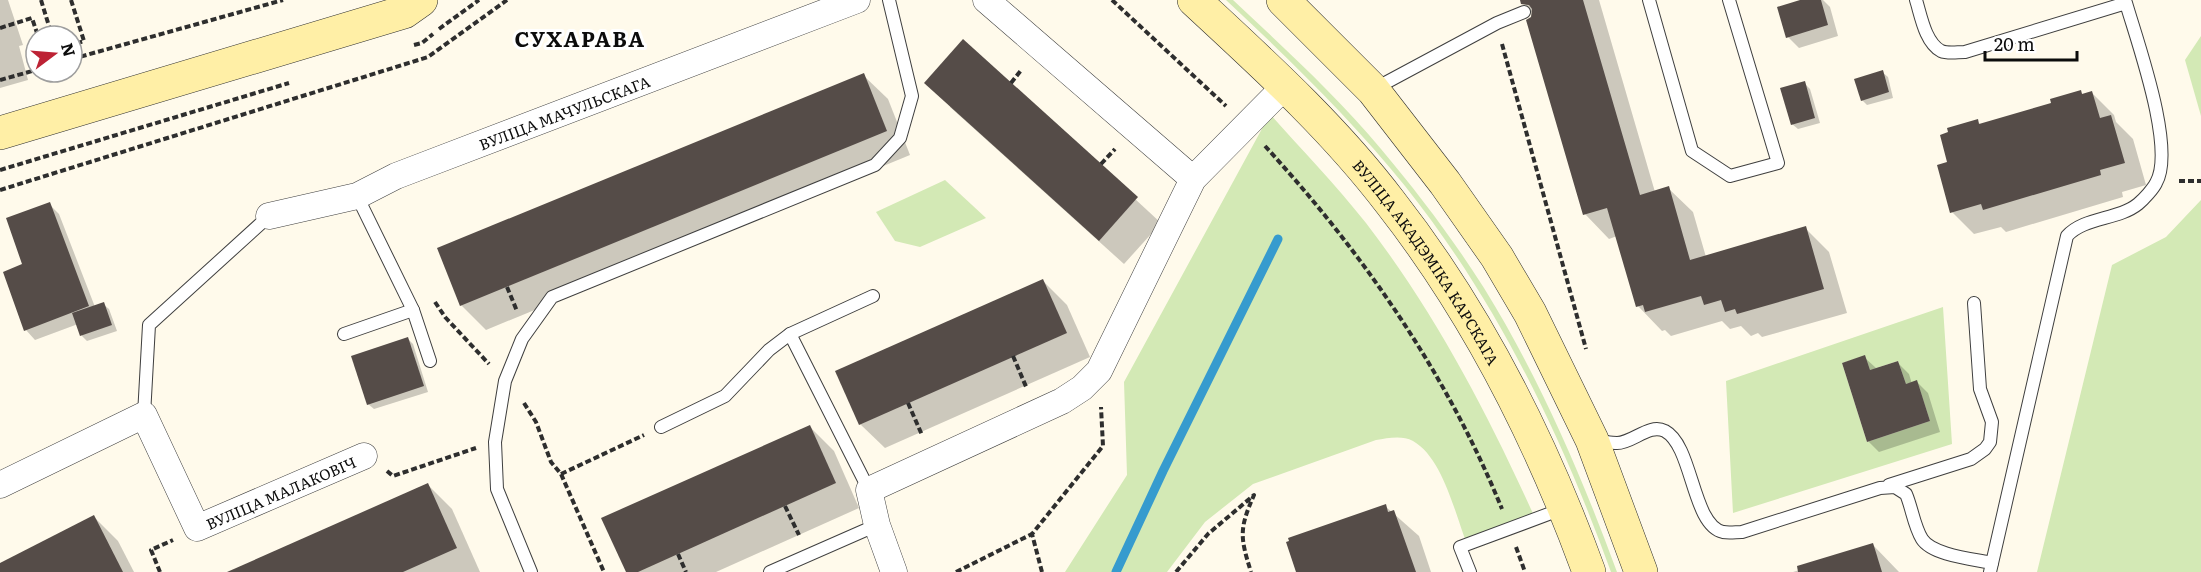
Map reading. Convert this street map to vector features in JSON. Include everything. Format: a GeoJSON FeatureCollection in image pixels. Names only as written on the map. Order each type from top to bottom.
{"type":"FeatureCollection","features":[{"type":"Feature","properties":{"kind":"main road"},"geometry":{"type":"LineString","coordinates":[[0,133],[404,12],[421,0]]}},
{"type":"Feature","properties":{"kind":"main road","name":"ВУЛІЦА АКАДЭМІКА КАРСКАГА"},"geometry":{"type":"LineString","coordinates":[[1194,0],[1324,125],[1390,201],[1443,275],[1496,363],[1533,436],[1566,507],[1589,572]]}},
{"type":"Feature","properties":{"kind":"main road"},"geometry":{"type":"LineString","coordinates":[[1283,0],[1373,90],[1445,183],[1497,257],[1530,314],[1592,440],[1641,572]]}},
{"type":"Feature","properties":{"kind":"street","name":"ВУЛІЦА МАЧУЛЬСКАГА"},"geometry":{"type":"LineString","coordinates":[[269,216],[357,196],[396,176],[857,0]]}},
{"type":"Feature","properties":{"kind":"street"},"geometry":{"type":"LineString","coordinates":[[986,0],[1193,179]]}},
{"type":"Feature","properties":{"kind":"street"},"geometry":{"type":"LineString","coordinates":[[894,572],[877,525],[870,490],[1070,396],[1099,370],[1193,179],[1286,86]]}},
{"type":"Feature","properties":{"kind":"street"},"geometry":{"type":"LineString","coordinates":[[0,485],[144,415]]}},
{"type":"Feature","properties":{"kind":"street","name":"ВУЛІЦА МАЛАКОВІЧ"},"geometry":{"type":"LineString","coordinates":[[144,415],[197,528],[364,456]]}},
{"type":"Feature","properties":{"kind":"lane"},"geometry":{"type":"LineString","coordinates":[[531,572],[496,489],[495,442],[505,381],[522,339],[552,297],[875,165],[900,138],[912,96],[889,0]]}},
{"type":"Feature","properties":{"kind":"lane"},"geometry":{"type":"LineString","coordinates":[[1649,0],[1692,151],[1730,176],[1778,163],[1729,0]]}},
{"type":"Feature","properties":{"kind":"lane"},"geometry":{"type":"LineString","coordinates":[[1880,488],[1895,488],[1906,494],[1919,532],[1927,545],[1991,568],[2067,236],[2076,228],[2117,215],[2138,204],[2157,182],[2162,153],[2158,116],[2126,3],[1965,52],[1951,53],[1941,51],[1931,41],[1916,0]]}},
{"type":"Feature","properties":{"kind":"lane"},"geometry":{"type":"LineString","coordinates":[[1373,90],[1497,23],[1524,12]]}},
{"type":"Feature","properties":{"kind":"lane"},"geometry":{"type":"LineString","coordinates":[[357,196],[413,310],[430,361]]}},
{"type":"Feature","properties":{"kind":"lane"},"geometry":{"type":"LineString","coordinates":[[144,415],[149,325],[269,216]]}},
{"type":"Feature","properties":{"kind":"lane"},"geometry":{"type":"LineString","coordinates":[[661,427],[724,396],[769,350],[790,334],[873,296]]}},
{"type":"Feature","properties":{"kind":"lane"},"geometry":{"type":"LineString","coordinates":[[1592,440],[1619,443],[1651,430],[1665,431],[1679,448],[1707,521],[1722,531],[1742,532],[1971,459],[1985,449],[1990,442],[1992,422],[1980,389],[1974,303]]}},
{"type":"Feature","properties":{"kind":"lane"},"geometry":{"type":"LineString","coordinates":[[344,334],[413,310]]}},
{"type":"Feature","properties":{"kind":"lane"},"geometry":{"type":"LineString","coordinates":[[790,334],[870,490]]}},
{"type":"Feature","properties":{"kind":"lane"},"geometry":{"type":"LineString","coordinates":[[1470,572],[1460,547],[1566,507]]}},
{"type":"Feature","properties":{"kind":"lane"},"geometry":{"type":"LineString","coordinates":[[770,572],[877,525]]}},
{"type":"Feature","properties":{"kind":"path"},"geometry":{"type":"LineString","coordinates":[[41,0],[48,24]]}},
{"type":"Feature","properties":{"kind":"path"},"geometry":{"type":"LineString","coordinates":[[71,0],[79,24]]}},
{"type":"Feature","properties":{"kind":"path"},"geometry":{"type":"LineString","coordinates":[[84,56],[283,0]]}},
{"type":"Feature","properties":{"kind":"path"},"geometry":{"type":"LineString","coordinates":[[0,190],[428,57],[507,0]]}},
{"type":"Feature","properties":{"kind":"path"},"geometry":{"type":"LineString","coordinates":[[1112,0],[1245,125],[1320,209],[1370,271],[1412,335],[1461,422],[1509,528],[1525,572]]}},
{"type":"Feature","properties":{"kind":"path"},"geometry":{"type":"LineString","coordinates":[[0,28],[32,18],[34,24]]}},
{"type":"Feature","properties":{"kind":"path"},"geometry":{"type":"LineString","coordinates":[[1497,23],[1587,353]]}},
{"type":"Feature","properties":{"kind":"path"},"geometry":{"type":"LineString","coordinates":[[0,80],[24,73]]}},
{"type":"Feature","properties":{"kind":"path"},"geometry":{"type":"LineString","coordinates":[[405,294],[417,289],[428,293],[445,317],[521,398],[536,422],[551,462],[561,474],[604,572]]}},
{"type":"Feature","properties":{"kind":"path"},"geometry":{"type":"LineString","coordinates":[[956,572],[1032,534],[1103,446],[1099,370]]}},
{"type":"Feature","properties":{"kind":"path"},"geometry":{"type":"LineString","coordinates":[[908,403],[933,461]]}},
{"type":"Feature","properties":{"kind":"path"},"geometry":{"type":"LineString","coordinates":[[561,474],[661,427]]}},
{"type":"Feature","properties":{"kind":"path"},"geometry":{"type":"LineString","coordinates":[[364,456],[393,476],[495,442]]}},
{"type":"Feature","properties":{"kind":"path"},"geometry":{"type":"LineString","coordinates":[[1176,572],[1208,534],[1254,495],[1244,519],[1241,536],[1251,572]]}},
{"type":"Feature","properties":{"kind":"path"},"geometry":{"type":"LineString","coordinates":[[785,506],[808,555]]}},
{"type":"Feature","properties":{"kind":"path"},"geometry":{"type":"LineString","coordinates":[[160,572],[151,550],[197,528]]}},
{"type":"Feature","properties":{"kind":"path"},"geometry":{"type":"LineString","coordinates":[[1032,534],[1042,572]]}},
{"type":"Feature","properties":{"kind":"path"},"geometry":{"type":"LineString","coordinates":[[678,554],[686,572]]}},
{"type":"Feature","properties":{"kind":"green space"},"geometry":{"type":"Polygon","coordinates":[[[1226,0],[1233,0],[1346,110],[1408,182],[1460,252],[1504,322],[1541,391],[1574,463],[1617,572],[1611,572],[1571,470],[1524,370],[1469,275],[1438,230],[1384,161],[1296,67],[1226,0]]]}},
{"type":"Feature","properties":{"kind":"green space"},"geometry":{"type":"Polygon","coordinates":[[[2201,36],[2201,116],[2185,60],[2201,36]]]}},
{"type":"Feature","properties":{"kind":"green space"},"geometry":{"type":"Polygon","coordinates":[[[1270,114],[1355,209],[1415,293],[1479,403],[1535,518],[1467,544],[1447,488],[1432,460],[1413,441],[1404,438],[1390,438],[1376,440],[1253,484],[1205,522],[1167,572],[1065,572],[1127,475],[1124,382],[1270,114]]]}},
{"type":"Feature","properties":{"kind":"green space"},"geometry":{"type":"Polygon","coordinates":[[[945,180],[986,218],[920,247],[895,241],[876,212],[945,180]]]}},
{"type":"Feature","properties":{"kind":"green space"},"geometry":{"type":"Polygon","coordinates":[[[2201,200],[2201,572],[2037,572],[2112,265],[2166,237],[2201,200]]]}},
{"type":"Feature","properties":{"kind":"green space"},"geometry":{"type":"Polygon","coordinates":[[[1943,307],[1952,444],[1733,513],[1726,381],[1943,307]],[[1865,356],[1842,363],[1867,442],[1930,421],[1917,381],[1906,384],[1898,361],[1870,370],[1865,356]]]}},
{"type":"Feature","properties":{"kind":"building"},"geometry":{"type":"Polygon","coordinates":[[[1520,0],[1583,0],[1640,195],[1669,186],[1690,260],[1806,226],[1824,289],[1737,314],[1735,309],[1725,312],[1721,300],[1704,305],[1701,296],[1645,312],[1643,305],[1636,307],[1607,208],[1583,215],[1526,20],[1531,17],[1532,9],[1529,5],[1521,4],[1520,0]]]}},
{"type":"Feature","properties":{"kind":"building"},"geometry":{"type":"Polygon","coordinates":[[[1800,0],[1821,0],[1828,25],[1786,38],[1777,7],[1800,0]]]}},
{"type":"Feature","properties":{"kind":"building"},"geometry":{"type":"Polygon","coordinates":[[[963,39],[1138,197],[1099,241],[924,83],[963,39]]]}},
{"type":"Feature","properties":{"kind":"building"},"geometry":{"type":"Polygon","coordinates":[[[1883,70],[1889,92],[1861,101],[1854,79],[1883,70]]]}},
{"type":"Feature","properties":{"kind":"building"},"geometry":{"type":"Polygon","coordinates":[[[864,73],[887,131],[460,306],[437,248],[864,73]]]}},
{"type":"Feature","properties":{"kind":"building"},"geometry":{"type":"Polygon","coordinates":[[[1805,81],[1815,118],[1791,125],[1780,88],[1805,81]]]}},
{"type":"Feature","properties":{"kind":"building"},"geometry":{"type":"Polygon","coordinates":[[[2081,90],[2082,94],[2092,91],[2100,118],[2111,115],[2125,163],[2100,170],[2101,175],[1983,210],[1981,204],[1950,213],[1937,165],[1947,162],[1940,135],[1948,132],[1947,128],[1978,119],[1979,124],[2051,103],[2050,99],[2081,90]]]}},
{"type":"Feature","properties":{"kind":"building"},"geometry":{"type":"Polygon","coordinates":[[[50,202],[89,306],[24,331],[3,272],[22,264],[6,218],[50,202]]]}},
{"type":"Feature","properties":{"kind":"building"},"geometry":{"type":"Polygon","coordinates":[[[1043,279],[1067,333],[859,425],[835,371],[1043,279]]]}},
{"type":"Feature","properties":{"kind":"building"},"geometry":{"type":"Polygon","coordinates":[[[104,302],[112,325],[80,336],[72,313],[104,302]]]}},
{"type":"Feature","properties":{"kind":"building"},"geometry":{"type":"Polygon","coordinates":[[[408,337],[424,386],[367,405],[351,356],[408,337]]]}},
{"type":"Feature","properties":{"kind":"building"},"geometry":{"type":"Polygon","coordinates":[[[1865,355],[1870,370],[1898,361],[1906,384],[1917,380],[1930,421],[1867,442],[1842,363],[1865,355]]]}},
{"type":"Feature","properties":{"kind":"building"},"geometry":{"type":"Polygon","coordinates":[[[810,425],[836,483],[638,572],[626,572],[601,518],[810,425]]]}},
{"type":"Feature","properties":{"kind":"building"},"geometry":{"type":"Polygon","coordinates":[[[428,483],[457,548],[403,572],[227,572],[428,483]]]}},
{"type":"Feature","properties":{"kind":"building"},"geometry":{"type":"Polygon","coordinates":[[[1386,504],[1388,512],[1394,510],[1416,572],[1296,572],[1286,542],[1289,541],[1288,538],[1386,504]]]}},
{"type":"Feature","properties":{"kind":"building"},"geometry":{"type":"Polygon","coordinates":[[[94,515],[123,572],[0,572],[0,563],[94,515]]]}},
{"type":"Feature","properties":{"kind":"building"},"geometry":{"type":"Polygon","coordinates":[[[1873,543],[1882,572],[1798,572],[1797,566],[1873,543]]]}},
{"type":"Feature","properties":{"kind":"waterway"},"geometry":{"type":"LineString","coordinates":[[1116,572],[1163,471],[1278,239]]}},
{"type":"Feature","properties":{"kind":"district","name":"СУХАРАВА"},"geometry":{"type":"Point","coordinates":[580,37]}}]}
